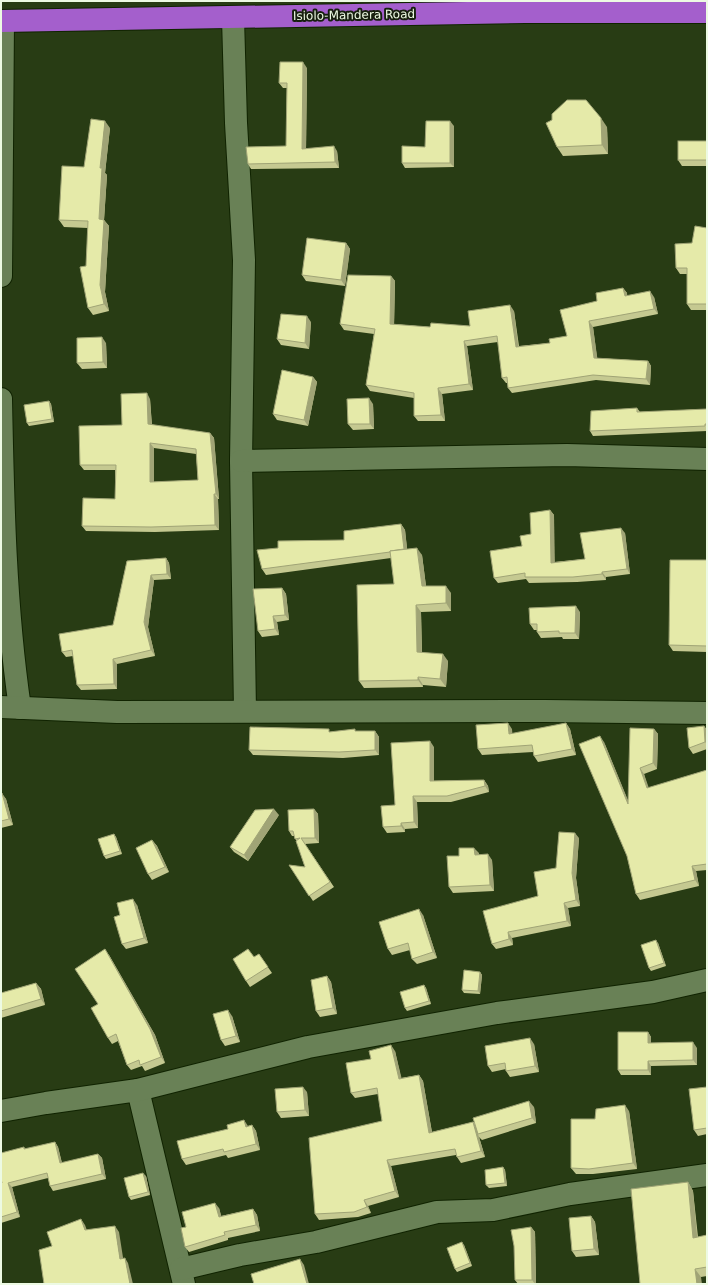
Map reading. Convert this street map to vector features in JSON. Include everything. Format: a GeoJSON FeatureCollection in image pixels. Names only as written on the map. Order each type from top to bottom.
{"type":"FeatureCollection","features":[{"type":"Feature","properties":{"kind":"highway","name":"Isiolo-Mandera Road"},"geometry":{"type":"LineString","coordinates":[[2,21],[525,12],[707,12]]}},
{"type":"Feature","properties":{"kind":"street"},"geometry":{"type":"LineString","coordinates":[[234,18],[244,276],[241,461],[245,711]]}},
{"type":"Feature","properties":{"kind":"street"},"geometry":{"type":"LineString","coordinates":[[1,276],[2,21]]}},
{"type":"Feature","properties":{"kind":"street"},"geometry":{"type":"LineString","coordinates":[[1,399],[4,516],[11,647],[11,707],[117,712],[546,710],[707,713]]}},
{"type":"Feature","properties":{"kind":"street"},"geometry":{"type":"LineString","coordinates":[[241,461],[567,455],[707,459]]}},
{"type":"Feature","properties":{"kind":"street"},"geometry":{"type":"LineString","coordinates":[[1,1111],[138,1090],[308,1047],[497,1013],[653,992],[707,980]]}},
{"type":"Feature","properties":{"kind":"street"},"geometry":{"type":"LineString","coordinates":[[138,1090],[183,1276],[240,1255],[316,1242],[437,1212],[493,1210],[570,1194],[707,1175]]}},
{"type":"Feature","properties":{"kind":"building"},"geometry":{"type":"Polygon","coordinates":[[[280,62],[303,62],[302,149],[334,146],[335,162],[248,164],[246,147],[286,146],[287,83],[279,83],[280,62]]]}},
{"type":"Feature","properties":{"kind":"building"},"geometry":{"type":"Polygon","coordinates":[[[567,100],[586,100],[601,118],[602,145],[557,147],[546,123],[552,120],[552,114],[567,100]]]}},
{"type":"Feature","properties":{"kind":"building"},"geometry":{"type":"Polygon","coordinates":[[[91,119],[105,121],[100,168],[102,168],[99,219],[104,220],[100,285],[104,304],[88,308],[80,267],[86,266],[88,221],[59,220],[62,166],[84,167],[91,119]]]}},
{"type":"Feature","properties":{"kind":"building"},"geometry":{"type":"Polygon","coordinates":[[[426,121],[450,121],[450,163],[402,163],[402,146],[425,147],[426,121]]]}},
{"type":"Feature","properties":{"kind":"building"},"geometry":{"type":"Polygon","coordinates":[[[678,141],[707,141],[707,160],[678,160],[678,141]]]}},
{"type":"Feature","properties":{"kind":"building"},"geometry":{"type":"Polygon","coordinates":[[[695,226],[707,228],[707,304],[687,304],[687,268],[676,268],[675,244],[692,243],[695,226]]]}},
{"type":"Feature","properties":{"kind":"building"},"geometry":{"type":"Polygon","coordinates":[[[307,238],[346,243],[341,280],[302,275],[307,238]]]}},
{"type":"Feature","properties":{"kind":"building"},"geometry":{"type":"Polygon","coordinates":[[[348,275],[391,276],[390,324],[430,327],[431,323],[470,326],[468,311],[510,305],[516,347],[550,343],[549,339],[567,336],[560,310],[597,301],[596,293],[623,288],[625,296],[650,291],[654,309],[589,321],[594,358],[648,361],[646,379],[593,375],[508,388],[507,377],[502,378],[497,336],[464,341],[469,384],[438,388],[441,415],[414,416],[414,393],[366,385],[375,329],[340,324],[348,275]]]}},
{"type":"Feature","properties":{"kind":"building"},"geometry":{"type":"Polygon","coordinates":[[[281,314],[307,316],[305,343],[277,339],[281,314]]]}},
{"type":"Feature","properties":{"kind":"building"},"geometry":{"type":"Polygon","coordinates":[[[102,337],[103,362],[77,363],[77,338],[102,337]]]}},
{"type":"Feature","properties":{"kind":"building"},"geometry":{"type":"Polygon","coordinates":[[[282,370],[313,377],[304,420],[273,414],[282,370]]]}},
{"type":"Feature","properties":{"kind":"building"},"geometry":{"type":"Polygon","coordinates":[[[147,393],[148,424],[210,433],[216,494],[214,494],[215,525],[151,527],[82,526],[83,498],[115,499],[116,465],[80,465],[79,426],[122,425],[121,394],[147,393]],[[150,443],[150,482],[198,480],[196,449],[150,443]]]}},
{"type":"Feature","properties":{"kind":"building"},"geometry":{"type":"Polygon","coordinates":[[[369,398],[370,424],[348,424],[347,399],[369,398]]]}},
{"type":"Feature","properties":{"kind":"building"},"geometry":{"type":"Polygon","coordinates":[[[49,401],[52,419],[27,423],[24,405],[49,401]]]}},
{"type":"Feature","properties":{"kind":"building"},"geometry":{"type":"Polygon","coordinates":[[[637,408],[637,412],[707,409],[707,424],[705,424],[705,426],[590,431],[591,411],[637,408]]]}},
{"type":"Feature","properties":{"kind":"building"},"geometry":{"type":"Polygon","coordinates":[[[550,510],[551,563],[585,559],[580,533],[621,528],[627,569],[602,572],[602,574],[573,577],[525,577],[525,573],[494,578],[490,551],[522,546],[520,536],[531,534],[530,513],[550,510]]]}},
{"type":"Feature","properties":{"kind":"building"},"geometry":{"type":"Polygon","coordinates":[[[401,524],[404,549],[390,552],[262,569],[257,550],[278,548],[278,541],[344,540],[344,531],[401,524]]]}},
{"type":"Feature","properties":{"kind":"building"},"geometry":{"type":"Polygon","coordinates":[[[417,548],[422,586],[446,586],[446,603],[416,605],[417,652],[443,654],[440,679],[418,677],[418,680],[359,681],[357,585],[394,584],[390,551],[417,548]]]}},
{"type":"Feature","properties":{"kind":"building"},"geometry":{"type":"Polygon","coordinates":[[[166,558],[167,574],[151,575],[144,622],[151,650],[113,659],[114,684],[77,685],[72,650],[62,652],[59,634],[113,625],[127,561],[166,558]]]}},
{"type":"Feature","properties":{"kind":"building"},"geometry":{"type":"Polygon","coordinates":[[[670,560],[707,560],[707,646],[669,645],[670,560]]]}},
{"type":"Feature","properties":{"kind":"building"},"geometry":{"type":"Polygon","coordinates":[[[282,588],[285,615],[273,616],[275,629],[258,631],[253,589],[282,588]]]}},
{"type":"Feature","properties":{"kind":"building"},"geometry":{"type":"Polygon","coordinates":[[[576,606],[575,633],[559,633],[559,631],[537,632],[537,624],[530,624],[529,608],[576,606]]]}},
{"type":"Feature","properties":{"kind":"building"},"geometry":{"type":"Polygon","coordinates":[[[508,723],[509,734],[566,723],[572,749],[534,756],[532,745],[478,749],[476,725],[508,723]]]}},
{"type":"Feature","properties":{"kind":"building"},"geometry":{"type":"Polygon","coordinates":[[[704,726],[705,742],[689,748],[687,728],[704,726]]]}},
{"type":"Feature","properties":{"kind":"building"},"geometry":{"type":"Polygon","coordinates":[[[250,727],[329,729],[329,732],[355,729],[355,731],[375,731],[375,750],[339,752],[249,750],[250,727]]]}},
{"type":"Feature","properties":{"kind":"building"},"geometry":{"type":"Polygon","coordinates":[[[630,728],[654,729],[653,763],[640,768],[647,788],[707,770],[707,864],[692,866],[695,880],[636,894],[627,856],[579,744],[600,736],[628,804],[630,728]]]}},
{"type":"Feature","properties":{"kind":"building"},"geometry":{"type":"Polygon","coordinates":[[[430,741],[430,781],[484,780],[485,786],[447,796],[413,796],[414,822],[401,823],[401,826],[383,827],[381,806],[395,805],[391,743],[430,741]]]}},
{"type":"Feature","properties":{"kind":"building"},"geometry":{"type":"Polygon","coordinates":[[[2,793],[9,819],[1,821],[1,794],[2,793]]]}},
{"type":"Feature","properties":{"kind":"building"},"geometry":{"type":"Polygon","coordinates":[[[274,809],[244,855],[230,847],[255,810],[274,809]]]}},
{"type":"Feature","properties":{"kind":"building"},"geometry":{"type":"Polygon","coordinates":[[[314,809],[315,838],[301,838],[330,882],[309,896],[289,865],[305,867],[296,841],[300,838],[295,839],[293,831],[289,831],[288,810],[314,809]]]}},
{"type":"Feature","properties":{"kind":"building"},"geometry":{"type":"Polygon","coordinates":[[[559,832],[575,833],[572,873],[576,900],[564,903],[567,921],[508,932],[509,939],[492,944],[483,911],[538,896],[534,872],[556,868],[559,832]]]}},
{"type":"Feature","properties":{"kind":"building"},"geometry":{"type":"Polygon","coordinates":[[[114,834],[120,851],[104,856],[98,839],[114,834]]]}},
{"type":"Feature","properties":{"kind":"building"},"geometry":{"type":"Polygon","coordinates":[[[152,840],[165,867],[148,874],[136,848],[152,840]]]}},
{"type":"Feature","properties":{"kind":"building"},"geometry":{"type":"Polygon","coordinates":[[[459,848],[474,848],[475,855],[488,854],[490,885],[449,887],[447,856],[459,856],[459,848]]]}},
{"type":"Feature","properties":{"kind":"building"},"geometry":{"type":"Polygon","coordinates":[[[133,899],[144,938],[122,944],[114,917],[120,915],[117,903],[133,899]]]}},
{"type":"Feature","properties":{"kind":"building"},"geometry":{"type":"Polygon","coordinates":[[[419,909],[433,952],[412,959],[408,943],[388,949],[379,922],[419,909]]]}},
{"type":"Feature","properties":{"kind":"building"},"geometry":{"type":"Polygon","coordinates":[[[656,940],[664,963],[649,968],[641,945],[656,940]]]}},
{"type":"Feature","properties":{"kind":"building"},"geometry":{"type":"Polygon","coordinates":[[[105,949],[150,1029],[161,1057],[140,1065],[139,1060],[127,1065],[116,1034],[108,1038],[91,1008],[98,1004],[75,969],[105,949]]]}},
{"type":"Feature","properties":{"kind":"building"},"geometry":{"type":"Polygon","coordinates":[[[248,949],[254,957],[259,954],[268,967],[246,981],[233,959],[248,949]]]}},
{"type":"Feature","properties":{"kind":"building"},"geometry":{"type":"Polygon","coordinates":[[[464,970],[480,972],[478,991],[462,990],[464,970]]]}},
{"type":"Feature","properties":{"kind":"building"},"geometry":{"type":"Polygon","coordinates":[[[327,976],[333,1008],[316,1011],[311,980],[327,976]]]}},
{"type":"Feature","properties":{"kind":"building"},"geometry":{"type":"Polygon","coordinates":[[[36,983],[41,999],[1,1011],[1,993],[36,983]]]}},
{"type":"Feature","properties":{"kind":"building"},"geometry":{"type":"Polygon","coordinates":[[[424,985],[429,1001],[405,1008],[400,992],[424,985]]]}},
{"type":"Feature","properties":{"kind":"building"},"geometry":{"type":"Polygon","coordinates":[[[228,1010],[236,1036],[221,1040],[213,1014],[228,1010]]]}},
{"type":"Feature","properties":{"kind":"building"},"geometry":{"type":"Polygon","coordinates":[[[618,1032],[648,1032],[648,1043],[693,1042],[693,1060],[648,1061],[648,1070],[618,1070],[618,1032]]]}},
{"type":"Feature","properties":{"kind":"building"},"geometry":{"type":"Polygon","coordinates":[[[530,1038],[535,1066],[506,1071],[505,1063],[488,1066],[485,1046],[530,1038]]]}},
{"type":"Feature","properties":{"kind":"building"},"geometry":{"type":"Polygon","coordinates":[[[391,1045],[399,1079],[419,1075],[429,1133],[473,1122],[481,1151],[457,1157],[455,1149],[387,1160],[395,1191],[364,1200],[367,1207],[354,1212],[315,1214],[309,1138],[382,1121],[377,1088],[351,1093],[346,1063],[371,1059],[369,1051],[391,1045]]]}},
{"type":"Feature","properties":{"kind":"building"},"geometry":{"type":"Polygon","coordinates":[[[303,1087],[305,1110],[277,1112],[275,1089],[303,1087]]]}},
{"type":"Feature","properties":{"kind":"building"},"geometry":{"type":"Polygon","coordinates":[[[707,1087],[707,1128],[694,1130],[689,1089],[707,1087]]]}},
{"type":"Feature","properties":{"kind":"building"},"geometry":{"type":"Polygon","coordinates":[[[529,1101],[532,1118],[478,1134],[473,1118],[529,1101]]]}},
{"type":"Feature","properties":{"kind":"building"},"geometry":{"type":"Polygon","coordinates":[[[625,1105],[633,1163],[589,1169],[571,1168],[571,1119],[595,1119],[596,1109],[625,1105]]]}},
{"type":"Feature","properties":{"kind":"building"},"geometry":{"type":"Polygon","coordinates":[[[244,1120],[246,1127],[252,1125],[256,1144],[224,1152],[223,1149],[182,1159],[177,1141],[228,1129],[227,1125],[244,1120]]]}},
{"type":"Feature","properties":{"kind":"building"},"geometry":{"type":"Polygon","coordinates":[[[55,1142],[60,1163],[98,1154],[102,1174],[50,1186],[47,1173],[8,1183],[17,1212],[1,1217],[1,1153],[24,1147],[24,1149],[55,1142]]]}},
{"type":"Feature","properties":{"kind":"building"},"geometry":{"type":"Polygon","coordinates":[[[503,1167],[505,1183],[486,1185],[485,1170],[503,1167]]]}},
{"type":"Feature","properties":{"kind":"building"},"geometry":{"type":"Polygon","coordinates":[[[143,1173],[148,1192],[129,1197],[124,1178],[143,1173]]]}},
{"type":"Feature","properties":{"kind":"building"},"geometry":{"type":"Polygon","coordinates":[[[688,1182],[693,1238],[707,1235],[707,1267],[695,1269],[697,1284],[640,1284],[631,1189],[688,1182]]]}},
{"type":"Feature","properties":{"kind":"building"},"geometry":{"type":"Polygon","coordinates":[[[215,1203],[219,1217],[253,1209],[256,1225],[224,1232],[225,1235],[185,1247],[181,1228],[186,1227],[182,1212],[215,1203]]]}},
{"type":"Feature","properties":{"kind":"building"},"geometry":{"type":"Polygon","coordinates":[[[591,1216],[594,1249],[572,1251],[569,1218],[591,1216]]]}},
{"type":"Feature","properties":{"kind":"building"},"geometry":{"type":"Polygon","coordinates":[[[81,1219],[85,1230],[115,1226],[120,1259],[125,1258],[130,1284],[44,1284],[39,1250],[52,1246],[47,1232],[81,1219]]]}},
{"type":"Feature","properties":{"kind":"building"},"geometry":{"type":"Polygon","coordinates":[[[531,1227],[532,1280],[515,1280],[514,1246],[511,1230],[531,1227]]]}},
{"type":"Feature","properties":{"kind":"building"},"geometry":{"type":"Polygon","coordinates":[[[462,1242],[470,1263],[455,1269],[447,1248],[462,1242]]]}},
{"type":"Feature","properties":{"kind":"building"},"geometry":{"type":"Polygon","coordinates":[[[300,1259],[307,1284],[254,1284],[251,1274],[300,1259]]]}}]}
